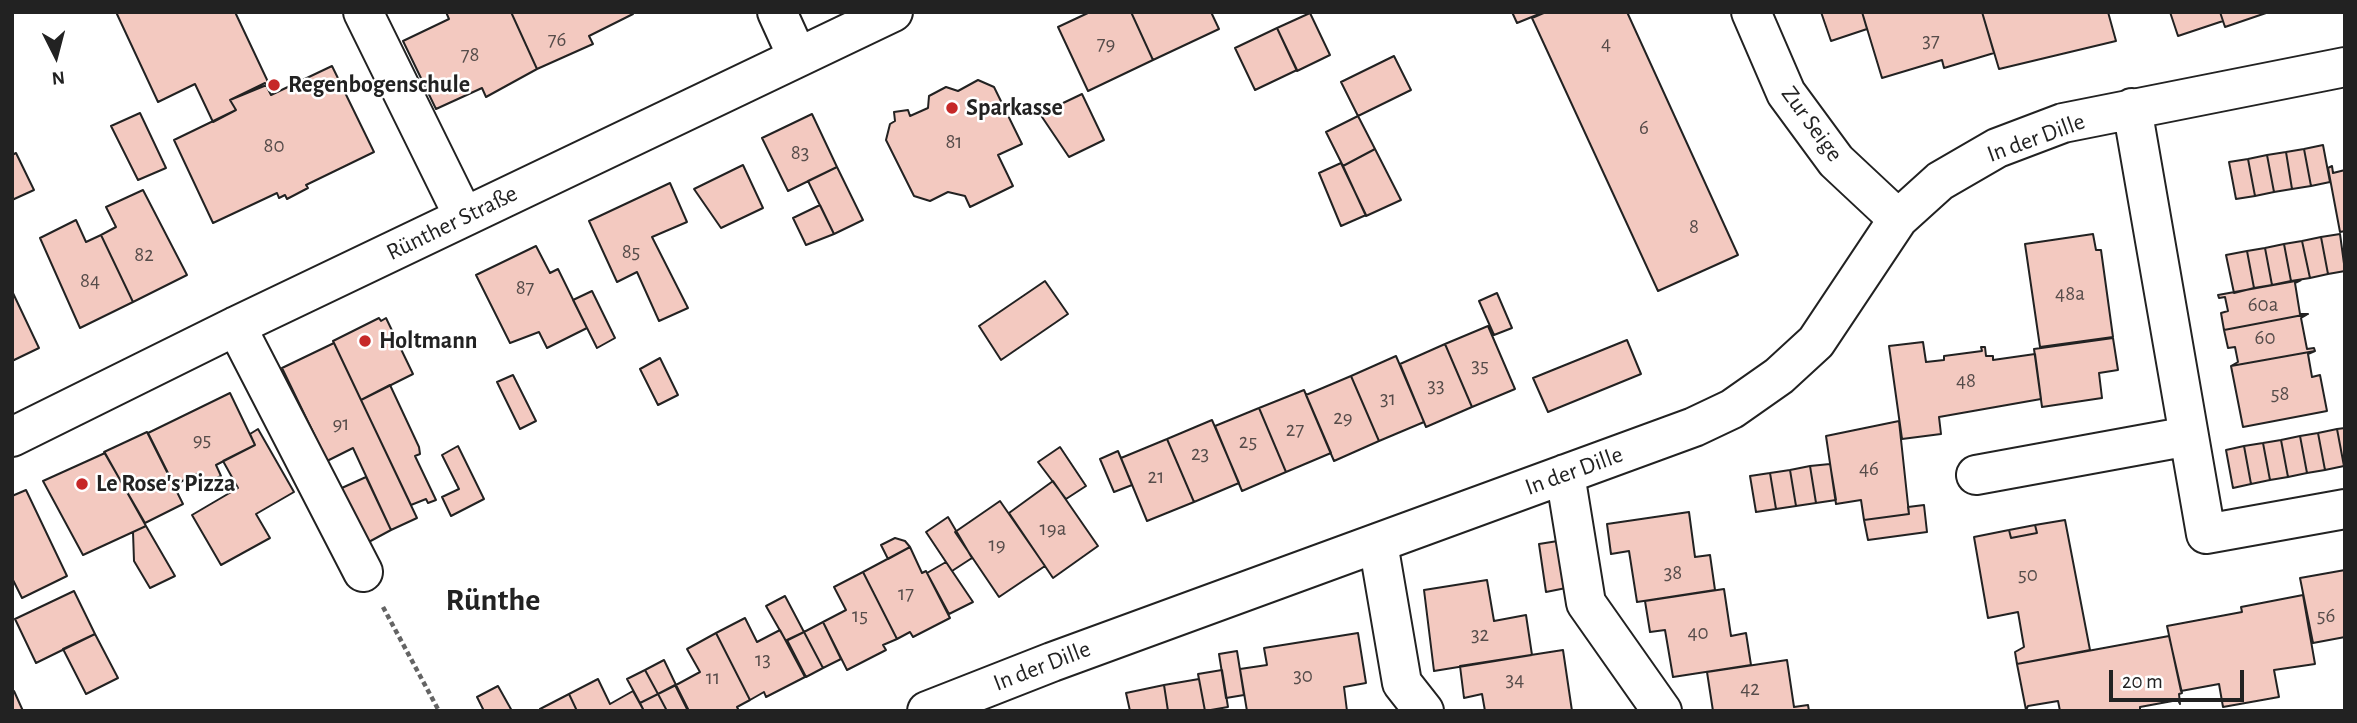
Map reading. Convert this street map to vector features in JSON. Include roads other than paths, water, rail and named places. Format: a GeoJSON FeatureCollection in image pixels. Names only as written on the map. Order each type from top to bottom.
{"type":"FeatureCollection","features":[{"type":"Feature","properties":{"kind":"street"},"geometry":{"type":"LineString","coordinates":[[363,12],[464,217]]}},
{"type":"Feature","properties":{"kind":"street"},"geometry":{"type":"LineString","coordinates":[[777,12],[797,56]]}},
{"type":"Feature","properties":{"kind":"street","name":"Rünther Straße"},"geometry":{"type":"LineString","coordinates":[[12,436],[893,12]]}},
{"type":"Feature","properties":{"kind":"street","name":"Zur Seige"},"geometry":{"type":"LineString","coordinates":[[1751,12],[1786,93],[1836,161],[1898,219]]}},
{"type":"Feature","properties":{"kind":"street","name":"In der Dille"},"geometry":{"type":"LineString","coordinates":[[927,711],[1694,427],[1732,409],[1779,376],[1816,342],[1898,219],[1940,181],[1997,148],[2063,123],[2345,67]]}},
{"type":"Feature","properties":{"kind":"street"},"geometry":{"type":"LineString","coordinates":[[2132,108],[2206,534],[2345,509]]}},
{"type":"Feature","properties":{"kind":"street"},"geometry":{"type":"LineString","coordinates":[[236,326],[363,572]]}},
{"type":"Feature","properties":{"kind":"street"},"geometry":{"type":"LineString","coordinates":[[1976,475],[2189,436]]}},
{"type":"Feature","properties":{"kind":"street"},"geometry":{"type":"LineString","coordinates":[[1565,474],[1586,603],[1662,711]]}},
{"type":"Feature","properties":{"kind":"street"},"geometry":{"type":"LineString","coordinates":[[1378,543],[1402,683],[1424,711]]}},
{"type":"Feature","properties":{"kind":"place","name":"Regenbogenschule"},"geometry":{"type":"Point","coordinates":[274,85]}},
{"type":"Feature","properties":{"kind":"place","name":"Sparkasse"},"geometry":{"type":"Point","coordinates":[952,108]}},
{"type":"Feature","properties":{"kind":"place","name":"Holtmann"},"geometry":{"type":"Point","coordinates":[365,341]}},
{"type":"Feature","properties":{"kind":"place","name":"Le Rose's Pizza"},"geometry":{"type":"Point","coordinates":[82,484]}},
{"type":"Feature","properties":{"kind":"district","name":"Rünthe"},"geometry":{"type":"Point","coordinates":[493,600]}}]}
